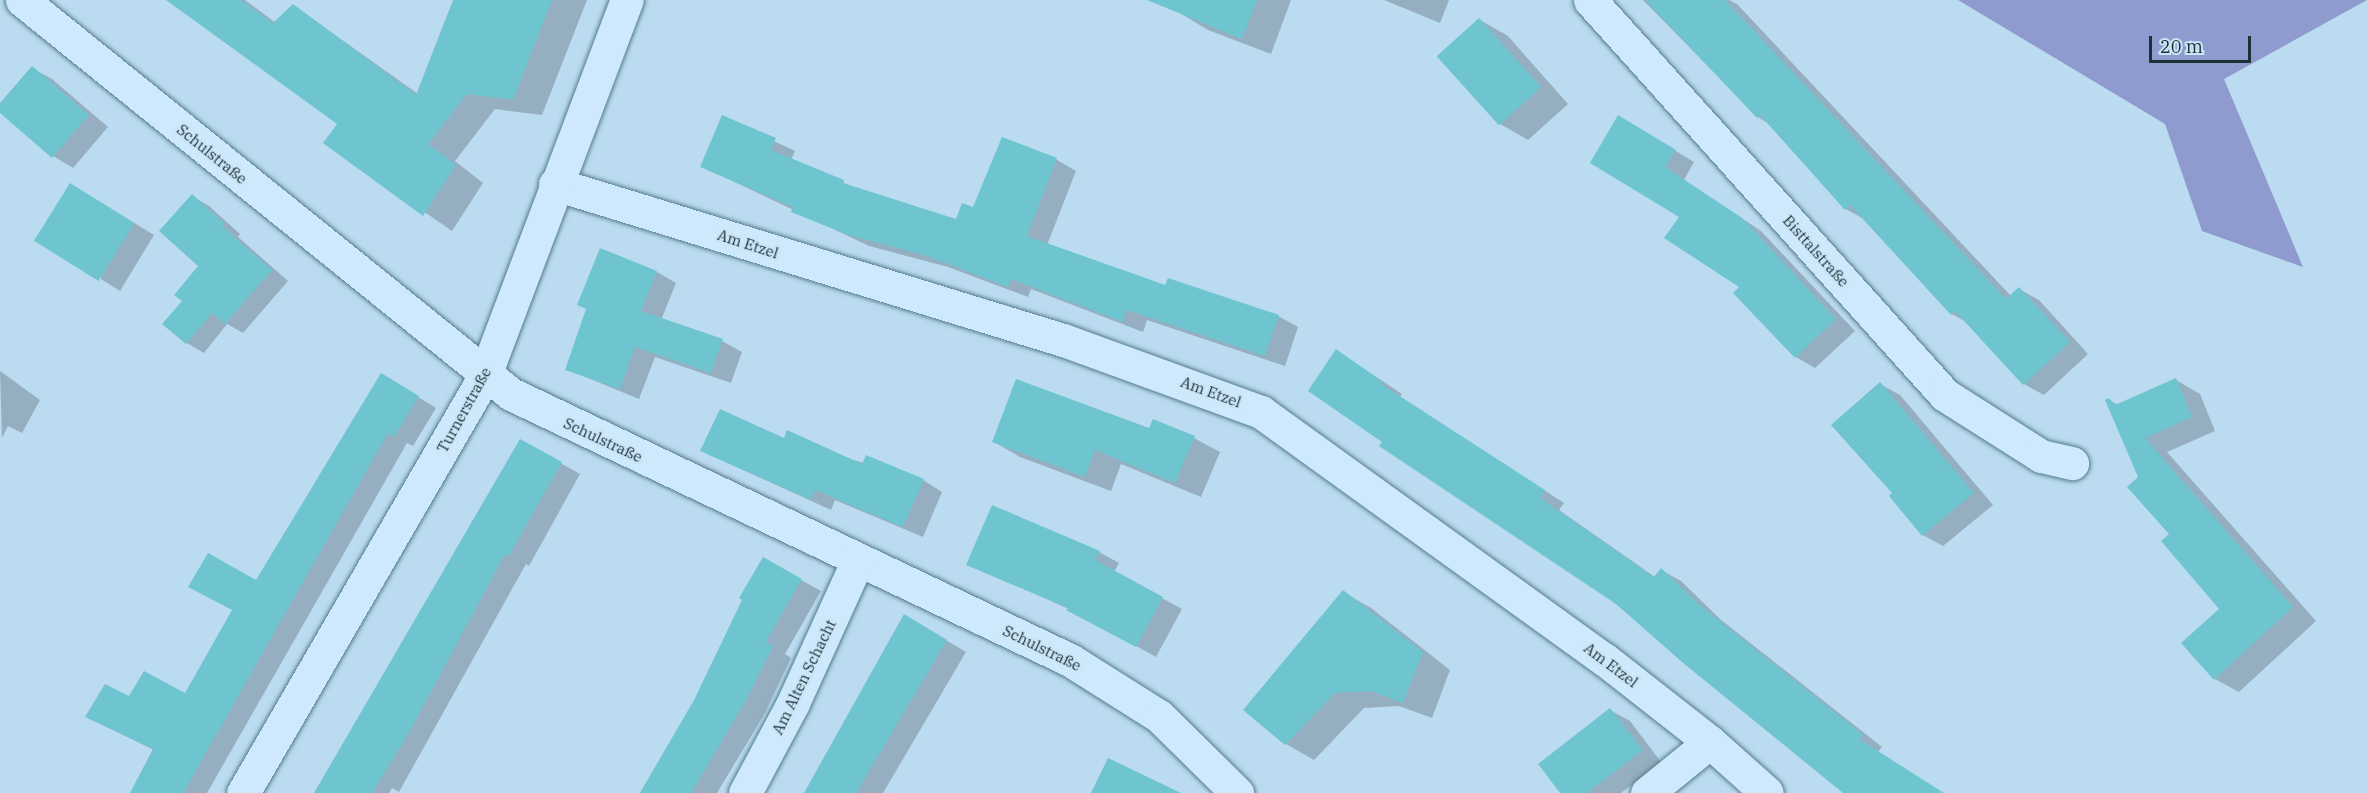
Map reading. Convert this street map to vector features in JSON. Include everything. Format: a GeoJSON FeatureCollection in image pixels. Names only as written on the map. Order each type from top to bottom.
{"type":"FeatureCollection","features":[{"type":"Feature","properties":{"kind":"street","name":"Schulstraße"},"geometry":{"type":"LineString","coordinates":[[22,0],[485,375],[546,413],[858,560],[1104,680],[1159,716],[1206,781],[1237,793]]}},
{"type":"Feature","properties":{"kind":"street","name":"Turnerstraße"},"geometry":{"type":"LineString","coordinates":[[243,793],[485,375],[555,184],[627,0]]}},
{"type":"Feature","properties":{"kind":"street","name":"Bisttalstraße"},"geometry":{"type":"LineString","coordinates":[[1590,0],[1946,395],[2041,456],[2072,463]]}},
{"type":"Feature","properties":{"kind":"street","name":"Am Etzel"},"geometry":{"type":"LineString","coordinates":[[555,184],[1062,340],[1239,401],[1294,432],[1369,486],[1710,742],[1767,793]]}},
{"type":"Feature","properties":{"kind":"street","name":"Am Alten Schacht"},"geometry":{"type":"LineString","coordinates":[[745,793],[793,703],[858,560]]}},
{"type":"Feature","properties":{"kind":"street"},"geometry":{"type":"LineString","coordinates":[[1647,793],[1710,742]]}},
{"type":"Feature","properties":{"kind":"shaded area"},"geometry":{"type":"Polygon","coordinates":[[[1958,0],[2367,0],[2224,79],[2303,267],[2202,231],[2165,124],[1958,0]]]}},
{"type":"Feature","properties":{"kind":"building"},"geometry":{"type":"Polygon","coordinates":[[[166,0],[241,0],[273,23],[293,4],[416,95],[453,0],[552,0],[513,100],[467,94],[428,144],[456,165],[423,216],[323,143],[337,124],[166,0]]]}},
{"type":"Feature","properties":{"kind":"building"},"geometry":{"type":"Polygon","coordinates":[[[1147,0],[1257,0],[1242,39],[1147,0]]]}},
{"type":"Feature","properties":{"kind":"building"},"geometry":{"type":"Polygon","coordinates":[[[1645,0],[1725,0],[2006,299],[2019,287],[2070,342],[2023,385],[1955,311],[1951,315],[1850,205],[1845,210],[1760,115],[1757,118],[1645,0]]]}},
{"type":"Feature","properties":{"kind":"building"},"geometry":{"type":"Polygon","coordinates":[[[1479,18],[1541,87],[1499,125],[1437,56],[1479,18]]]}},
{"type":"Feature","properties":{"kind":"building"},"geometry":{"type":"Polygon","coordinates":[[[32,66],[89,115],[52,158],[0,113],[0,103],[32,66]]]}},
{"type":"Feature","properties":{"kind":"building"},"geometry":{"type":"Polygon","coordinates":[[[722,115],[776,138],[771,150],[844,180],[843,183],[956,219],[962,203],[973,207],[1002,137],[1057,158],[1027,236],[1165,285],[1168,278],[1279,315],[1265,356],[1127,310],[1123,322],[1011,279],[1008,287],[927,256],[848,235],[791,212],[793,207],[700,167],[722,115]]]}},
{"type":"Feature","properties":{"kind":"building"},"geometry":{"type":"Polygon","coordinates":[[[1618,115],[1676,150],[1665,167],[1742,218],[1836,319],[1795,358],[1733,293],[1739,287],[1664,238],[1679,217],[1590,163],[1618,115]]]}},
{"type":"Feature","properties":{"kind":"building"},"geometry":{"type":"Polygon","coordinates":[[[70,183],[134,223],[98,281],[34,241],[70,183]]]}},
{"type":"Feature","properties":{"kind":"building"},"geometry":{"type":"Polygon","coordinates":[[[192,194],[224,223],[222,226],[272,270],[225,324],[212,313],[186,344],[162,324],[182,301],[174,295],[198,266],[159,231],[192,194]]]}},
{"type":"Feature","properties":{"kind":"building"},"geometry":{"type":"Polygon","coordinates":[[[600,248],[657,271],[641,311],[723,339],[711,373],[635,347],[620,389],[565,370],[586,309],[577,305],[600,248]]]}},
{"type":"Feature","properties":{"kind":"building"},"geometry":{"type":"Polygon","coordinates":[[[1336,349],[1383,382],[1381,384],[1545,490],[1540,498],[1654,577],[1661,568],[1701,606],[1863,735],[1859,739],[1944,793],[1843,793],[1682,662],[1616,604],[1379,446],[1382,442],[1308,391],[1336,349]]]}},
{"type":"Feature","properties":{"kind":"building"},"geometry":{"type":"Polygon","coordinates":[[[381,373],[419,396],[394,437],[388,433],[183,793],[130,793],[153,749],[85,717],[105,684],[129,696],[144,671],[185,693],[232,610],[188,587],[208,553],[256,580],[381,373]]]}},
{"type":"Feature","properties":{"kind":"building"},"geometry":{"type":"Polygon","coordinates":[[[2176,378],[2192,417],[2145,438],[2293,607],[2214,680],[2181,643],[2219,609],[2161,541],[2169,534],[2127,487],[2138,477],[2105,400],[2109,398],[2115,405],[2176,378]]]}},
{"type":"Feature","properties":{"kind":"building"},"geometry":{"type":"Polygon","coordinates":[[[1016,379],[1149,428],[1153,419],[1195,436],[1175,483],[1095,450],[1085,477],[992,442],[1016,379]]]}},
{"type":"Feature","properties":{"kind":"building"},"geometry":{"type":"Polygon","coordinates":[[[1880,382],[1974,493],[1922,536],[1889,496],[1892,493],[1831,425],[1880,382]]]}},
{"type":"Feature","properties":{"kind":"building"},"geometry":{"type":"Polygon","coordinates":[[[720,409],[784,438],[787,430],[862,464],[866,455],[924,479],[903,527],[815,490],[811,500],[700,451],[720,409]]]}},
{"type":"Feature","properties":{"kind":"building"},"geometry":{"type":"Polygon","coordinates":[[[520,439],[562,462],[509,556],[505,554],[407,736],[372,793],[314,793],[520,439]]]}},
{"type":"Feature","properties":{"kind":"building"},"geometry":{"type":"Polygon","coordinates":[[[992,505],[1100,551],[1095,560],[1163,597],[1136,647],[1066,610],[1068,608],[966,565],[992,505]]]}},
{"type":"Feature","properties":{"kind":"building"},"geometry":{"type":"Polygon","coordinates":[[[763,557],[802,579],[766,642],[773,646],[745,702],[691,793],[640,793],[694,700],[742,600],[739,598],[763,557]]]}},
{"type":"Feature","properties":{"kind":"building"},"geometry":{"type":"Polygon","coordinates":[[[1343,590],[1423,652],[1403,703],[1370,691],[1335,693],[1285,745],[1243,710],[1343,590]]]}},
{"type":"Feature","properties":{"kind":"building"},"geometry":{"type":"Polygon","coordinates":[[[904,614],[947,640],[856,793],[804,793],[904,614]]]}},
{"type":"Feature","properties":{"kind":"building"},"geometry":{"type":"Polygon","coordinates":[[[1610,708],[1643,750],[1587,793],[1560,793],[1538,764],[1610,708]]]}},
{"type":"Feature","properties":{"kind":"building"},"geometry":{"type":"Polygon","coordinates":[[[1108,758],[1181,793],[1091,793],[1108,758]]]}}]}
